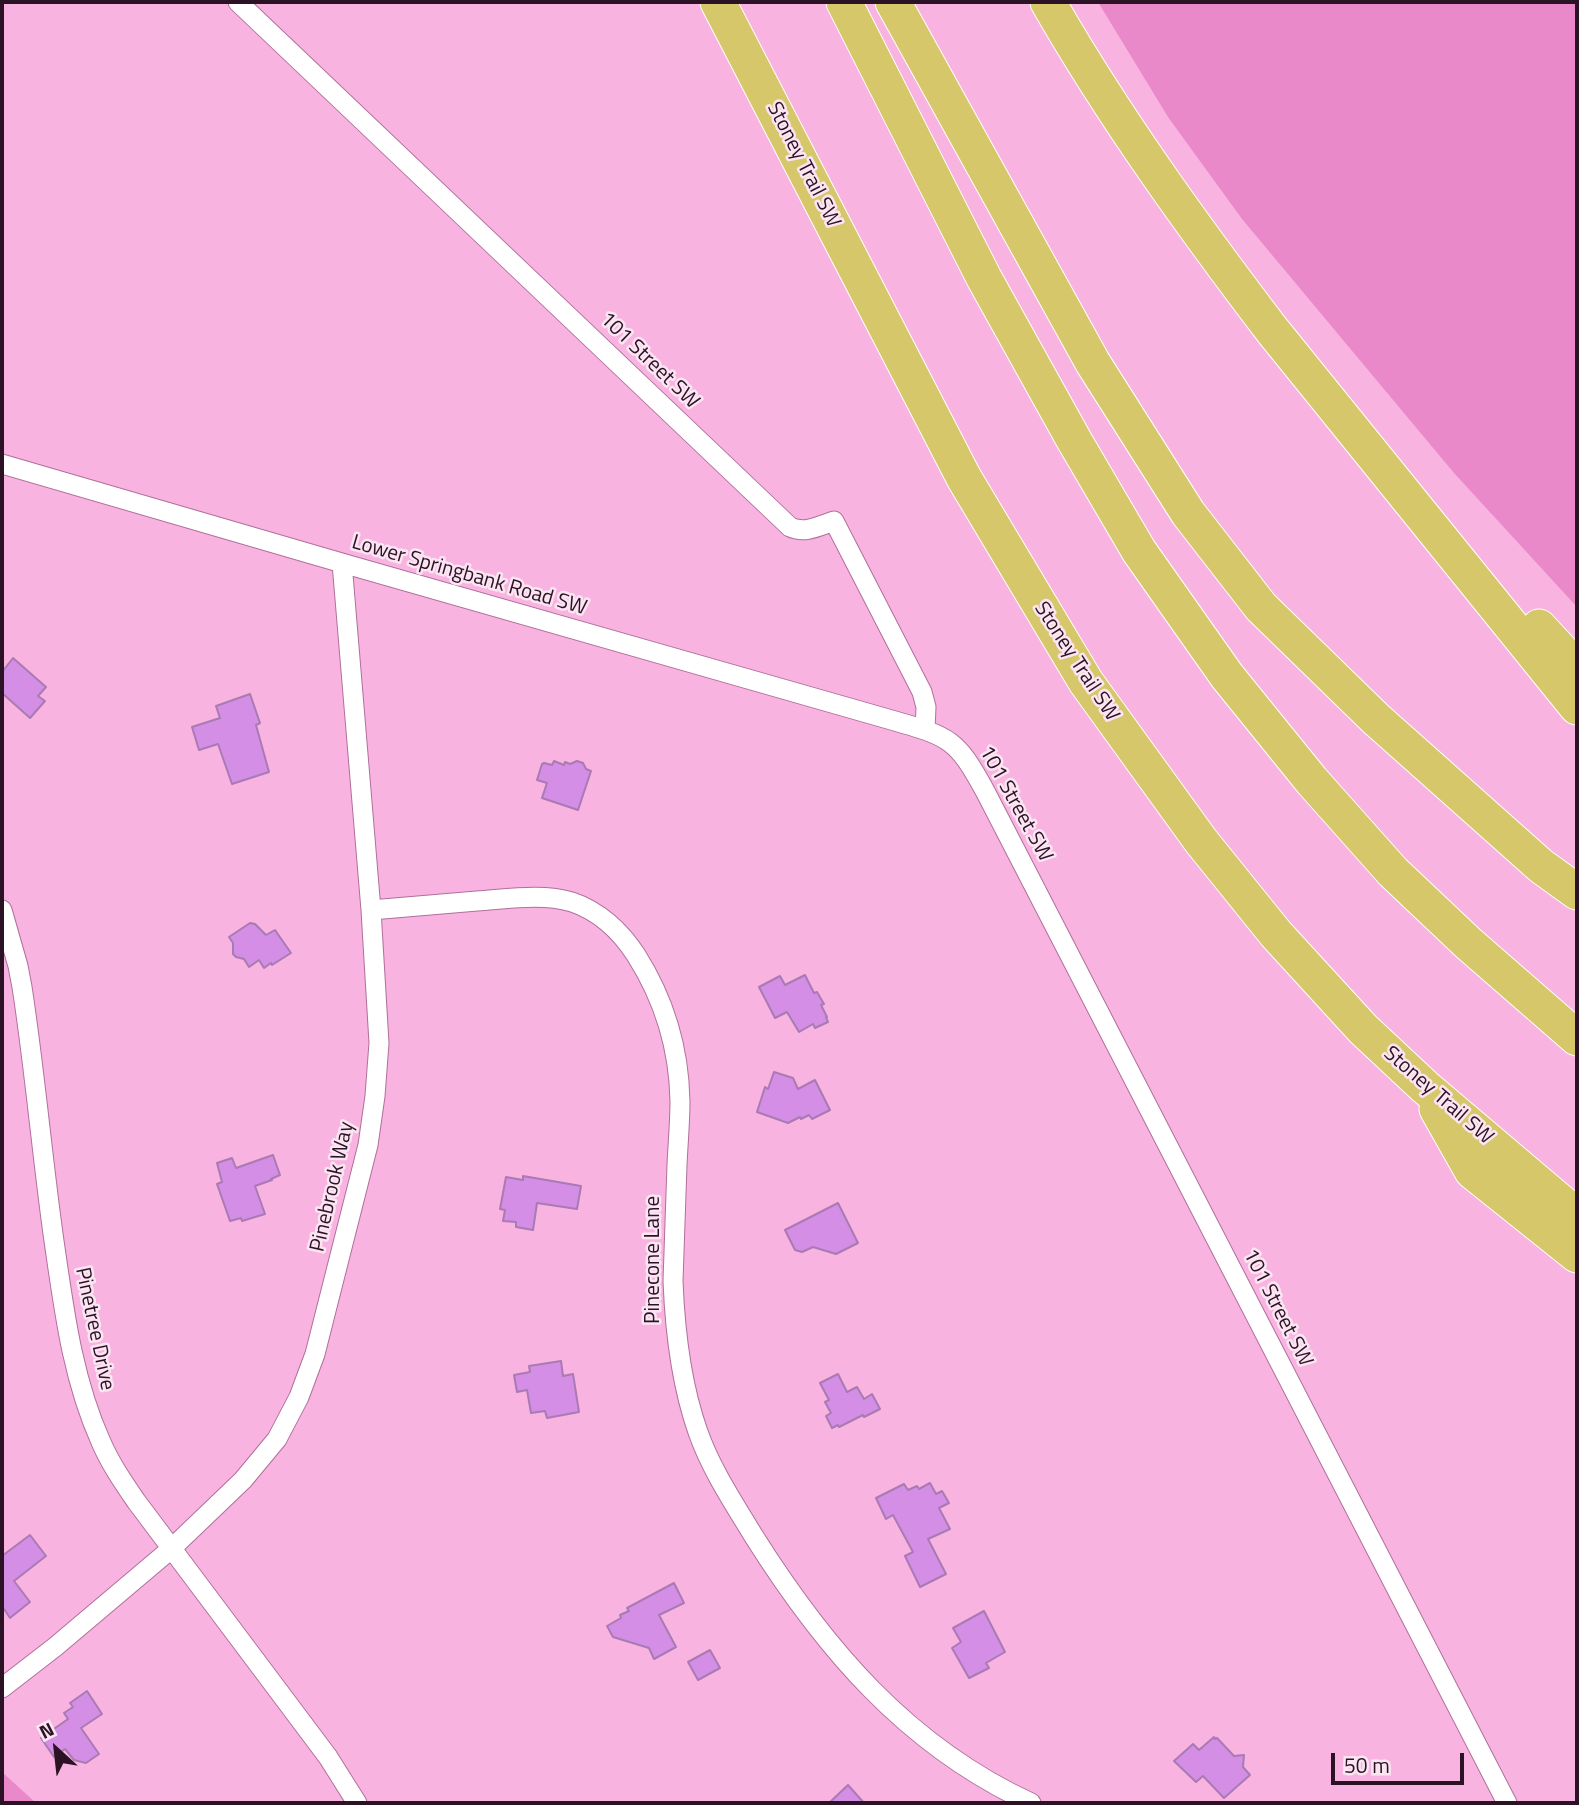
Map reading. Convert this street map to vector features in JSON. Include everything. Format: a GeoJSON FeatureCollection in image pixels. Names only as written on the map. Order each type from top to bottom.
{"type":"FeatureCollection","features":[{"type":"Feature","properties":{"kind":"highway","name":"Stoney Trail SW"},"geometry":{"type":"LineString","coordinates":[[718,2],[964,478],[1086,682],[1201,841],[1276,934],[1363,1029],[1425,1087],[1577,1216]]}},
{"type":"Feature","properties":{"kind":"highway"},"geometry":{"type":"LineString","coordinates":[[844,2],[984,278],[1126,529],[1171,597],[1227,676],[1303,770],[1393,872],[1468,943],[1577,1038]]}},
{"type":"Feature","properties":{"kind":"highway"},"geometry":{"type":"LineString","coordinates":[[893,2],[1093,363],[1196,523],[1261,607],[1376,719],[1541,866],[1577,892]]}},
{"type":"Feature","properties":{"kind":"highway"},"geometry":{"type":"LineString","coordinates":[[1048,2],[1098,85],[1160,178],[1272,330],[1577,707]]}},
{"type":"Feature","properties":{"kind":"highway"},"geometry":{"type":"LineString","coordinates":[[1333,405],[1577,668]]}},
{"type":"Feature","properties":{"kind":"highway"},"geometry":{"type":"LineString","coordinates":[[1425,1087],[1472,1171],[1577,1255]]}},
{"type":"Feature","properties":{"kind":"street","name":"101 Street SW"},"geometry":{"type":"LineString","coordinates":[[238,2],[790,527],[801,531],[834,521],[922,692],[926,707],[925,730],[947,739],[957,747],[985,791],[1507,1803]]}},
{"type":"Feature","properties":{"kind":"street","name":"Lower Springbank Road SW"},"geometry":{"type":"LineString","coordinates":[[2,464],[925,730]]}},
{"type":"Feature","properties":{"kind":"street","name":"Pinebrook Way"},"geometry":{"type":"LineString","coordinates":[[2,1688],[171,1549],[243,1480],[277,1439],[299,1397],[315,1354],[368,1145],[379,1043],[371,910],[342,563]]}},
{"type":"Feature","properties":{"kind":"street","name":"Pinecone Lane"},"geometry":{"type":"LineString","coordinates":[[371,910],[500,899],[554,898],[588,908],[606,920],[633,951],[645,969],[664,1011],[677,1061],[680,1102],[674,1307],[684,1381],[705,1451],[784,1583],[822,1634],[858,1675],[930,1743],[1031,1803]]}},
{"type":"Feature","properties":{"kind":"street","name":"Pinetree Drive"},"geometry":{"type":"LineString","coordinates":[[2,910],[22,987],[65,1318],[78,1377],[93,1424],[111,1463],[136,1501],[328,1757],[357,1803]]}},
{"type":"Feature","properties":{"kind":"shaded area"},"geometry":{"type":"Polygon","coordinates":[[[1098,2],[1577,2],[1577,607],[1454,473],[1242,219],[1168,117],[1098,2]]]}},
{"type":"Feature","properties":{"kind":"shaded area"},"geometry":{"type":"Polygon","coordinates":[[[2,1772],[36,1803],[2,1803],[2,1772]]]}},
{"type":"Feature","properties":{"kind":"building"},"geometry":{"type":"Polygon","coordinates":[[[13,658],[46,687],[38,696],[45,701],[30,718],[2,693],[2,672],[13,658]]]}},
{"type":"Feature","properties":{"kind":"building"},"geometry":{"type":"Polygon","coordinates":[[[250,694],[260,723],[256,725],[269,772],[232,784],[218,744],[199,750],[192,727],[220,718],[216,706],[250,694]]]}},
{"type":"Feature","properties":{"kind":"building"},"geometry":{"type":"Polygon","coordinates":[[[554,761],[564,765],[565,762],[570,764],[577,761],[591,771],[578,810],[542,798],[547,783],[537,780],[542,764],[552,765],[554,761]]]}},
{"type":"Feature","properties":{"kind":"building"},"geometry":{"type":"Polygon","coordinates":[[[250,923],[255,924],[266,935],[275,930],[291,953],[264,968],[259,960],[249,967],[244,959],[233,954],[233,943],[229,937],[250,923]]]}},
{"type":"Feature","properties":{"kind":"building"},"geometry":{"type":"Polygon","coordinates":[[[805,975],[814,993],[817,992],[824,1004],[821,1005],[828,1022],[815,1028],[813,1024],[799,1032],[787,1012],[775,1018],[759,987],[780,976],[785,985],[805,975]]]}},
{"type":"Feature","properties":{"kind":"building"},"geometry":{"type":"Polygon","coordinates":[[[774,1072],[793,1078],[798,1089],[815,1080],[830,1110],[812,1119],[809,1115],[788,1123],[757,1112],[765,1087],[768,1089],[774,1072]]]}},
{"type":"Feature","properties":{"kind":"building"},"geometry":{"type":"Polygon","coordinates":[[[273,1155],[280,1175],[255,1186],[265,1214],[242,1221],[241,1218],[230,1221],[217,1184],[222,1182],[217,1163],[232,1158],[236,1168],[273,1155]]]}},
{"type":"Feature","properties":{"kind":"building"},"geometry":{"type":"Polygon","coordinates":[[[523,1176],[581,1186],[577,1209],[537,1203],[533,1230],[516,1227],[516,1222],[503,1221],[505,1210],[500,1209],[506,1177],[523,1180],[523,1176]]]}},
{"type":"Feature","properties":{"kind":"building"},"geometry":{"type":"Polygon","coordinates":[[[838,1203],[858,1243],[836,1254],[813,1247],[802,1252],[795,1250],[785,1230],[838,1203]]]}},
{"type":"Feature","properties":{"kind":"building"},"geometry":{"type":"Polygon","coordinates":[[[561,1361],[563,1376],[573,1374],[579,1412],[547,1418],[545,1411],[531,1413],[527,1390],[517,1392],[514,1375],[530,1372],[529,1366],[561,1361]]]}},
{"type":"Feature","properties":{"kind":"building"},"geometry":{"type":"Polygon","coordinates":[[[838,1374],[847,1392],[857,1387],[864,1399],[872,1394],[880,1409],[832,1428],[826,1416],[831,1413],[825,1402],[829,1400],[820,1383],[838,1374]]]}},
{"type":"Feature","properties":{"kind":"building"},"geometry":{"type":"Polygon","coordinates":[[[930,1483],[936,1494],[942,1491],[949,1503],[939,1508],[950,1529],[928,1539],[946,1574],[920,1587],[905,1556],[913,1552],[893,1515],[886,1519],[876,1498],[904,1484],[908,1490],[917,1486],[919,1489],[930,1483]]]}},
{"type":"Feature","properties":{"kind":"building"},"geometry":{"type":"Polygon","coordinates":[[[30,1535],[46,1556],[14,1581],[30,1602],[10,1618],[2,1606],[2,1556],[30,1535]]]}},
{"type":"Feature","properties":{"kind":"building"},"geometry":{"type":"Polygon","coordinates":[[[674,1583],[684,1603],[659,1615],[676,1647],[654,1659],[649,1648],[613,1637],[607,1626],[629,1611],[627,1608],[674,1583]]]}},
{"type":"Feature","properties":{"kind":"building"},"geometry":{"type":"Polygon","coordinates":[[[984,1611],[1005,1652],[986,1663],[989,1668],[969,1678],[952,1648],[961,1642],[953,1628],[984,1611]]]}},
{"type":"Feature","properties":{"kind":"building"},"geometry":{"type":"Polygon","coordinates":[[[710,1650],[720,1668],[698,1680],[688,1662],[710,1650]]]}},
{"type":"Feature","properties":{"kind":"building"},"geometry":{"type":"Polygon","coordinates":[[[87,1691],[102,1714],[81,1728],[99,1754],[86,1763],[74,1760],[65,1749],[54,1757],[41,1738],[68,1719],[64,1713],[73,1707],[70,1703],[87,1691]]]}},
{"type":"Feature","properties":{"kind":"building"},"geometry":{"type":"Polygon","coordinates":[[[1214,1737],[1234,1756],[1244,1755],[1243,1767],[1250,1775],[1224,1798],[1203,1776],[1196,1782],[1174,1761],[1193,1744],[1199,1750],[1214,1737]]]}},
{"type":"Feature","properties":{"kind":"building"},"geometry":{"type":"Polygon","coordinates":[[[848,1785],[864,1803],[829,1803],[848,1785]]]}}]}
